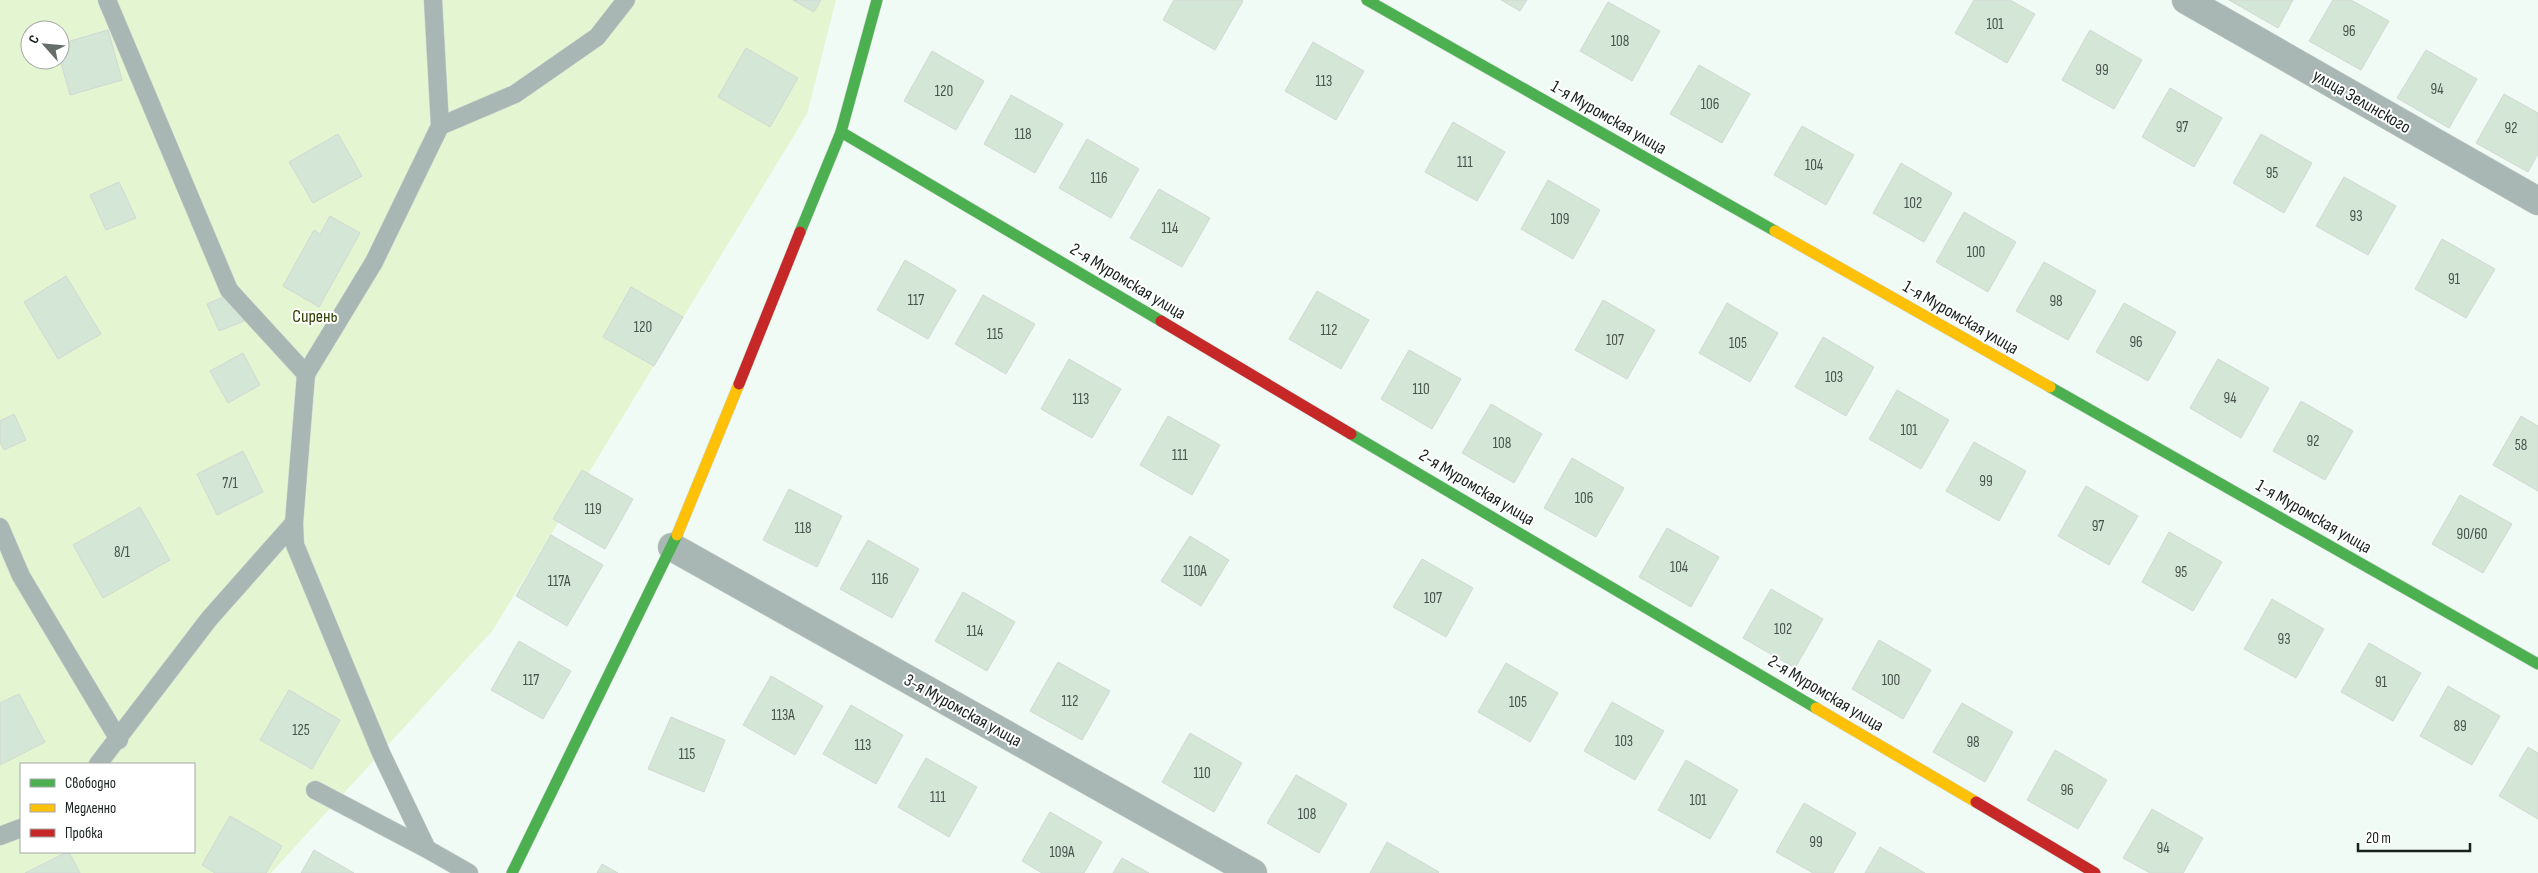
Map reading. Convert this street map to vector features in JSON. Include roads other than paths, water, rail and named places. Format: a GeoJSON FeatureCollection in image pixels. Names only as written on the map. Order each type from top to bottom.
{"type":"FeatureCollection","features":[{"type":"Feature","properties":{"kind":"street"},"geometry":{"type":"LineString","coordinates":[[512,873],[672,547],[841,132],[877,0]]}},
{"type":"Feature","properties":{"kind":"street","name":"1-я Муромская улица"},"geometry":{"type":"LineString","coordinates":[[1367,0],[2538,663]]}},
{"type":"Feature","properties":{"kind":"street","name":"улица Зелинского"},"geometry":{"type":"LineString","coordinates":[[2186,0],[2538,201]]}},
{"type":"Feature","properties":{"kind":"street","name":"2-я Муромская улица"},"geometry":{"type":"LineString","coordinates":[[841,132],[2095,873]]}},
{"type":"Feature","properties":{"kind":"street","name":"3-я Муромская улица"},"geometry":{"type":"LineString","coordinates":[[672,547],[1253,873]]}},
{"type":"Feature","properties":{"kind":"lane"},"geometry":{"type":"LineString","coordinates":[[107,0],[229,290],[306,374]]}},
{"type":"Feature","properties":{"kind":"lane"},"geometry":{"type":"LineString","coordinates":[[427,849],[381,753],[295,545],[294,523],[306,374],[374,262],[440,126],[433,0]]}},
{"type":"Feature","properties":{"kind":"lane"},"geometry":{"type":"LineString","coordinates":[[440,126],[515,94],[597,37],[626,0]]}},
{"type":"Feature","properties":{"kind":"lane"},"geometry":{"type":"LineString","coordinates":[[99,763],[209,619],[294,523]]}},
{"type":"Feature","properties":{"kind":"lane"},"geometry":{"type":"LineString","coordinates":[[0,527],[21,576],[118,740]]}},
{"type":"Feature","properties":{"kind":"lane"},"geometry":{"type":"LineString","coordinates":[[315,790],[469,873]]}},
{"type":"Feature","properties":{"kind":"lane"},"geometry":{"type":"LineString","coordinates":[[0,836],[20,828]]}},
{"type":"Feature","properties":{"kind":"park label","name":"Сирень"},"geometry":{"type":"Point","coordinates":[315,316]}}]}
